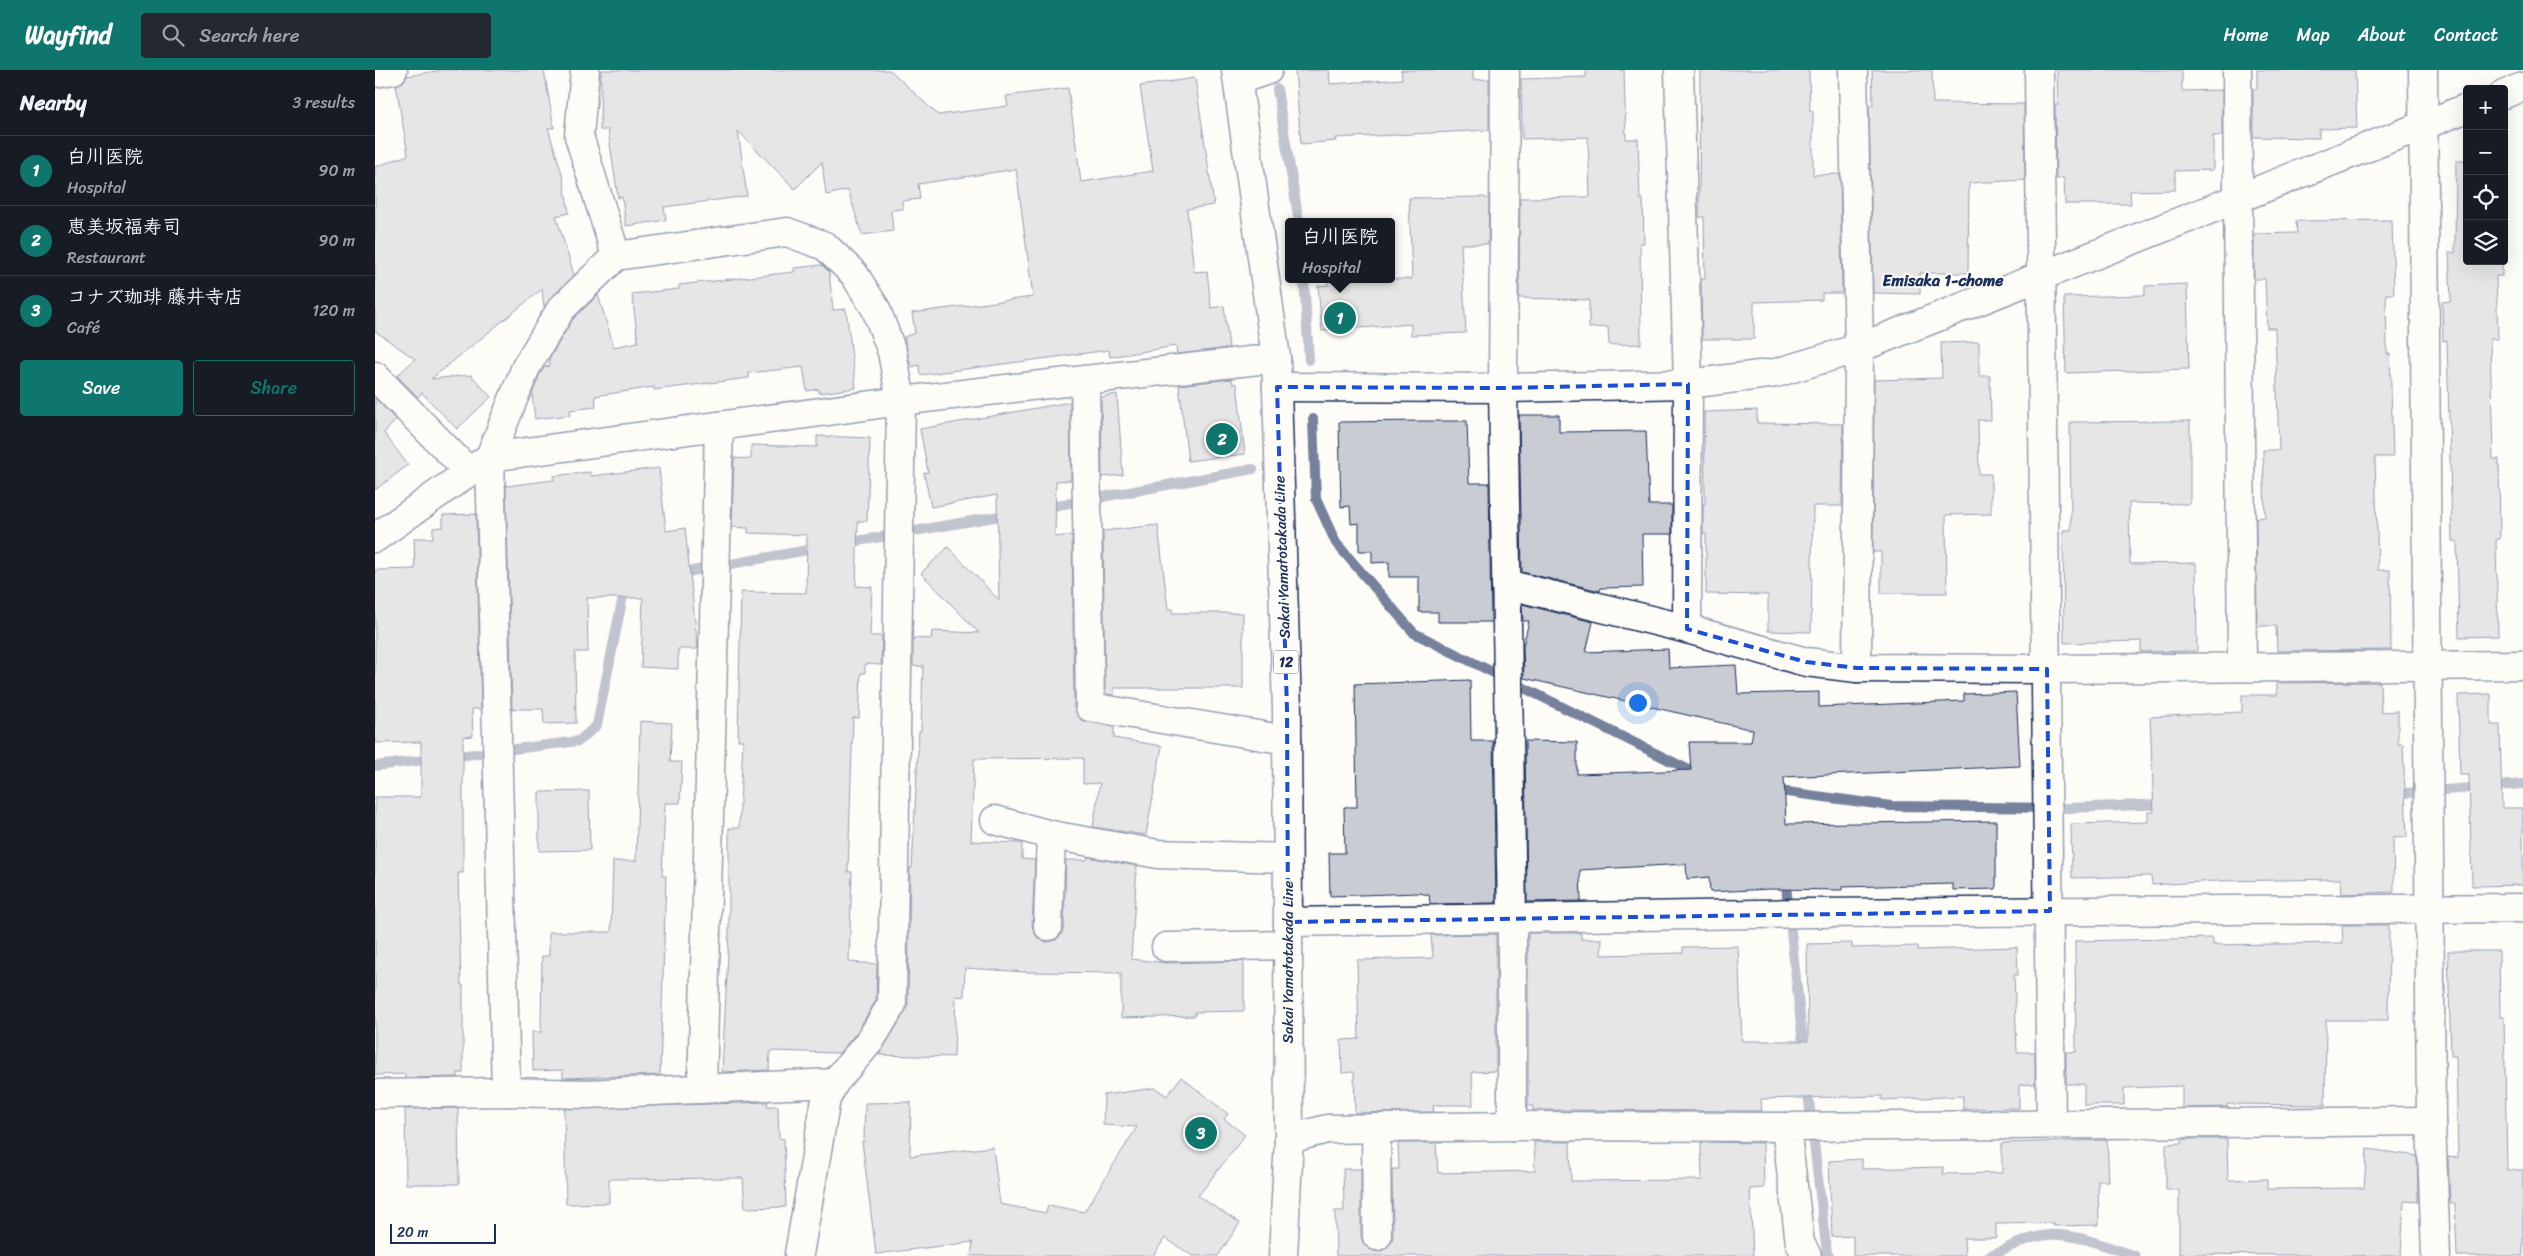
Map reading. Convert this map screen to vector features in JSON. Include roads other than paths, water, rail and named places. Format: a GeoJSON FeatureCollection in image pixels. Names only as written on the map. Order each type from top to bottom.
{"type":"FeatureCollection","features":[{"type":"Feature","properties":{"kind":"street"},"geometry":{"type":"LineString","coordinates":[[375,73],[393,70]]}},
{"type":"Feature","properties":{"kind":"street"},"geometry":{"type":"LineString","coordinates":[[585,70],[579,136],[616,256]]}},
{"type":"Feature","properties":{"kind":"street"},"geometry":{"type":"LineString","coordinates":[[1237,75],[1268,70]]}},
{"type":"Feature","properties":{"kind":"street"},"geometry":{"type":"LineString","coordinates":[[1505,70],[1503,388],[1512,917],[1512,1126]]}},
{"type":"Feature","properties":{"kind":"street"},"geometry":{"type":"LineString","coordinates":[[1679,70],[1687,384],[1687,629]]}},
{"type":"Feature","properties":{"kind":"street"},"geometry":{"type":"LineString","coordinates":[[1853,70],[1859,348],[1857,668]]}},
{"type":"Feature","properties":{"kind":"street"},"geometry":{"type":"LineString","coordinates":[[2039,70],[2051,1123]]}},
{"type":"Feature","properties":{"kind":"street"},"geometry":{"type":"LineString","coordinates":[[2237,70],[2240,197],[2242,667]]}},
{"type":"Feature","properties":{"kind":"street"},"geometry":{"type":"LineString","coordinates":[[2423,70],[2427,665],[2431,908],[2431,1121],[2436,1256]]}},
{"type":"Feature","properties":{"kind":"street","name":"Sakai Yamatotakada Line"},"geometry":{"type":"LineString","coordinates":[[1237,75],[1276,358],[1287,740],[1289,1139],[1283,1256]]}},
{"type":"Feature","properties":{"kind":"street"},"geometry":{"type":"LineString","coordinates":[[2508,93],[2523,87]]}},
{"type":"Feature","properties":{"kind":"street"},"geometry":{"type":"LineString","coordinates":[[1277,387],[1503,388],[1687,384],[1776,373],[1859,348],[2463,109]]}},
{"type":"Feature","properties":{"kind":"street"},"geometry":{"type":"LineString","coordinates":[[506,1092],[479,465],[526,367],[561,309],[616,256],[787,232],[825,246],[854,274],[876,309],[893,352],[901,401],[892,1004],[869,1041],[834,1083],[826,1099],[799,1254]]}},
{"type":"Feature","properties":{"kind":"street"},"geometry":{"type":"LineString","coordinates":[[375,538],[479,465],[719,426],[901,401],[1276,358]]}},
{"type":"Feature","properties":{"kind":"street"},"geometry":{"type":"LineString","coordinates":[[375,376],[479,465]]}},
{"type":"Feature","properties":{"kind":"street"},"geometry":{"type":"LineString","coordinates":[[1085,380],[1090,707],[1287,740]]}},
{"type":"Feature","properties":{"kind":"street"},"geometry":{"type":"LineString","coordinates":[[702,1089],[719,426]]}},
{"type":"Feature","properties":{"kind":"street"},"geometry":{"type":"LineString","coordinates":[[1506,584],[1687,629],[1806,662],[1857,668],[2047,669],[2523,665]]}},
{"type":"Feature","properties":{"kind":"street"},"geometry":{"type":"LineString","coordinates":[[995,820],[1051,835],[1158,854],[1287,858]]}},
{"type":"Feature","properties":{"kind":"street"},"geometry":{"type":"LineString","coordinates":[[1048,926],[1051,835]]}},
{"type":"Feature","properties":{"kind":"street"},"geometry":{"type":"LineString","coordinates":[[1166,948],[1288,934],[1512,917],[2523,908]]}},
{"type":"Feature","properties":{"kind":"street"},"geometry":{"type":"LineString","coordinates":[[375,1094],[506,1092],[587,1094],[834,1083]]}},
{"type":"Feature","properties":{"kind":"street"},"geometry":{"type":"LineString","coordinates":[[1289,1139],[1327,1129],[1376,1128],[1512,1126],[1805,1127],[2051,1123],[2431,1121]]}},
{"type":"Feature","properties":{"kind":"street"},"geometry":{"type":"LineString","coordinates":[[1805,1127],[1800,1243],[1807,1256]]}},
{"type":"Feature","properties":{"kind":"street"},"geometry":{"type":"LineString","coordinates":[[1376,1128],[1377,1236]]}},
{"type":"Feature","properties":{"kind":"waterway"},"geometry":{"type":"LineString","coordinates":[[1277,89],[1298,218]]}},
{"type":"Feature","properties":{"kind":"waterway"},"geometry":{"type":"LineString","coordinates":[[1304,283],[1309,360]]}},
{"type":"Feature","properties":{"kind":"waterway"},"geometry":{"type":"LineString","coordinates":[[1313,419],[1316,499],[1336,543],[1414,633],[1697,774]]}},
{"type":"Feature","properties":{"kind":"waterway"},"geometry":{"type":"LineString","coordinates":[[1043,508],[1253,469]]}},
{"type":"Feature","properties":{"kind":"waterway"},"geometry":{"type":"LineString","coordinates":[[846,543],[1011,514]]}},
{"type":"Feature","properties":{"kind":"waterway"},"geometry":{"type":"LineString","coordinates":[[676,574],[819,548]]}},
{"type":"Feature","properties":{"kind":"waterway"},"geometry":{"type":"LineString","coordinates":[[450,757],[579,741],[597,725],[625,586]]}},
{"type":"Feature","properties":{"kind":"waterway"},"geometry":{"type":"LineString","coordinates":[[375,766],[433,759]]}},
{"type":"Feature","properties":{"kind":"waterway"},"geometry":{"type":"LineString","coordinates":[[2393,794],[2523,784]]}},
{"type":"Feature","properties":{"kind":"waterway"},"geometry":{"type":"LineString","coordinates":[[1772,790],[1891,806],[2069,808],[2166,804]]}},
{"type":"Feature","properties":{"kind":"waterway"},"geometry":{"type":"LineString","coordinates":[[1785,876],[1804,1053]]}},
{"type":"Feature","properties":{"kind":"waterway"},"geometry":{"type":"LineString","coordinates":[[1807,1084],[1827,1254],[1829,1256]]}},
{"type":"Feature","properties":{"kind":"waterway"},"geometry":{"type":"LineString","coordinates":[[1989,1256],[2018,1243],[2048,1235],[2080,1238],[2135,1256]]}},
{"type":"Feature","properties":{"kind":"place","name":"白川医院"},"geometry":{"type":"Point","coordinates":[1340,318]}},
{"type":"Feature","properties":{"kind":"place","name":"恵美坂福寿司"},"geometry":{"type":"Point","coordinates":[1222,439]}},
{"type":"Feature","properties":{"kind":"place","name":"コナズ珈琲 藤井寺店"},"geometry":{"type":"Point","coordinates":[1201,1133]}},
{"type":"Feature","properties":{"kind":"district","name":"Emisaka 1-chome"},"geometry":{"type":"Point","coordinates":[1943,280]}}]}
